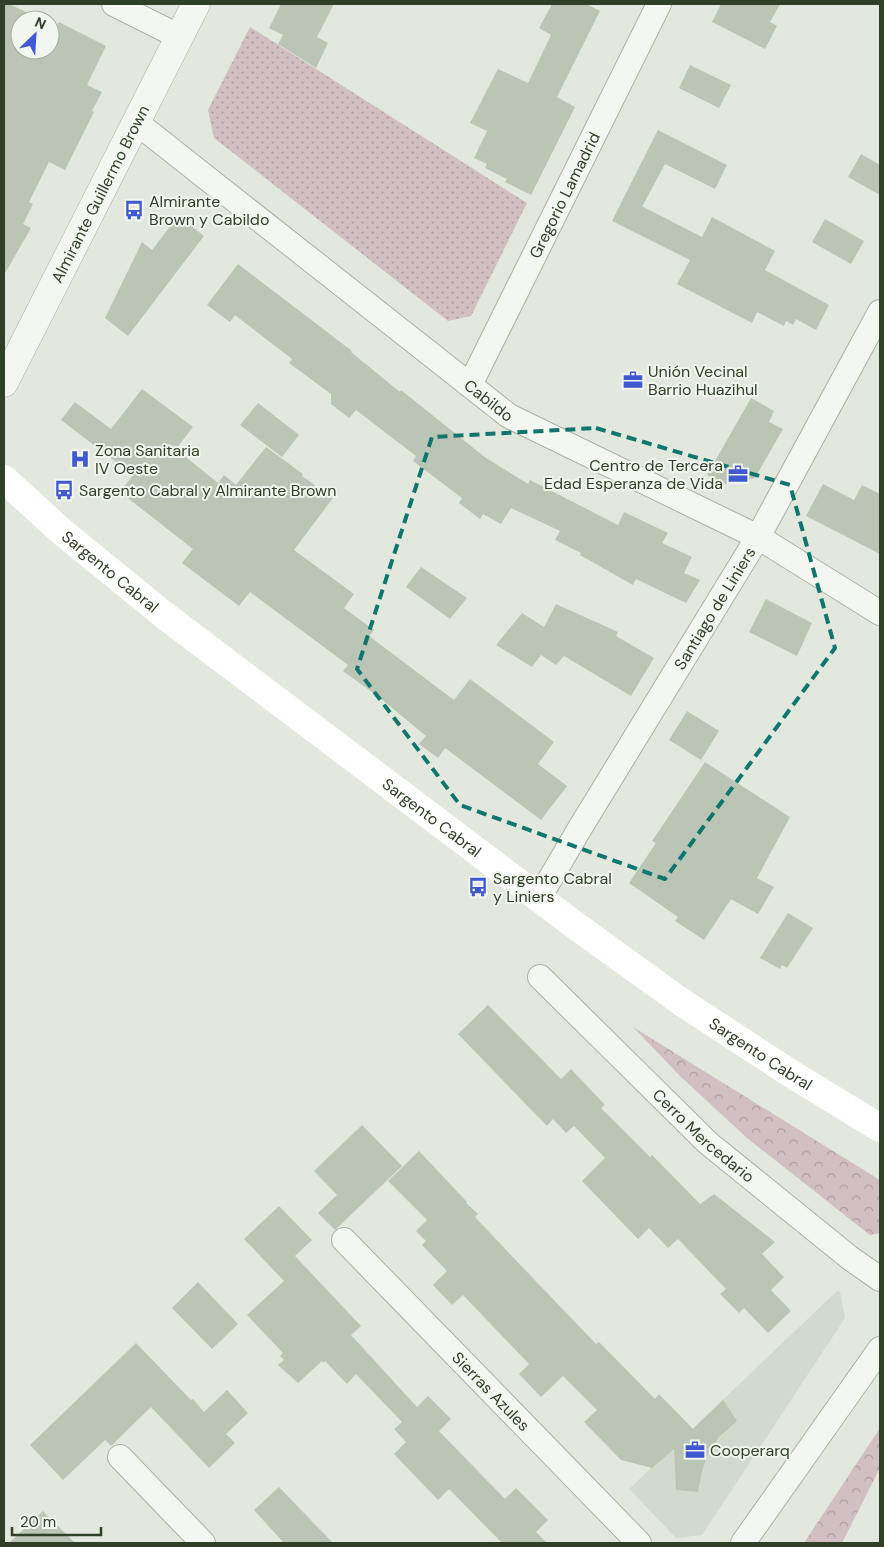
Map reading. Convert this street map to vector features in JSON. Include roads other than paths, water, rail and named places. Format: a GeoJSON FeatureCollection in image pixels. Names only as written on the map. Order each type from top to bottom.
{"type":"FeatureCollection","features":[{"type":"Feature","properties":{"kind":"main road","name":"Sargento Cabral"},"geometry":{"type":"LineString","coordinates":[[4,479],[61,531],[164,615],[539,898],[680,1001],[790,1073],[880,1128]]}},
{"type":"Feature","properties":{"kind":"street"},"geometry":{"type":"LineString","coordinates":[[114,4],[180,37]]}},
{"type":"Feature","properties":{"kind":"street","name":"Almirante Guillermo Brown"},"geometry":{"type":"LineString","coordinates":[[4,383],[196,4]]}},
{"type":"Feature","properties":{"kind":"street","name":"Gregorio Lamadrid"},"geometry":{"type":"LineString","coordinates":[[470,385],[659,4]]}},
{"type":"Feature","properties":{"kind":"street","name":"Cabildo"},"geometry":{"type":"LineString","coordinates":[[137,123],[509,416],[758,537],[880,613]]}},
{"type":"Feature","properties":{"kind":"street","name":"Santiago de Liniers"},"geometry":{"type":"LineString","coordinates":[[539,898],[758,537],[880,312]]}},
{"type":"Feature","properties":{"kind":"street","name":"Cerro Mercedario"},"geometry":{"type":"LineString","coordinates":[[540,977],[708,1144],[850,1258],[880,1279]]}},
{"type":"Feature","properties":{"kind":"street","name":"Sierras Azules"},"geometry":{"type":"LineString","coordinates":[[344,1240],[638,1543]]}},
{"type":"Feature","properties":{"kind":"street"},"geometry":{"type":"LineString","coordinates":[[743,1543],[880,1349]]}},
{"type":"Feature","properties":{"kind":"street"},"geometry":{"type":"LineString","coordinates":[[120,1457],[203,1543]]}},
{"type":"Feature","properties":{"kind":"place","name":"Almirante Brown y Cabildo"},"geometry":{"type":"Point","coordinates":[134,210]}},
{"type":"Feature","properties":{"kind":"place","name":"Unión Vecinal Barrio Huazihul"},"geometry":{"type":"Point","coordinates":[633,380]}},
{"type":"Feature","properties":{"kind":"place","name":"Zona Sanitaria IV Oeste"},"geometry":{"type":"Point","coordinates":[80,459]}},
{"type":"Feature","properties":{"kind":"place","name":"Centro de Tercera Edad Esperanza de Vida"},"geometry":{"type":"Point","coordinates":[738,474]}},
{"type":"Feature","properties":{"kind":"place","name":"Sargento Cabral y Almirante Brown"},"geometry":{"type":"Point","coordinates":[64,490]}},
{"type":"Feature","properties":{"kind":"place","name":"Sargento Cabral y Liniers"},"geometry":{"type":"Point","coordinates":[478,887]}},
{"type":"Feature","properties":{"kind":"place","name":"Cooperarq"},"geometry":{"type":"Point","coordinates":[695,1450]}}]}
